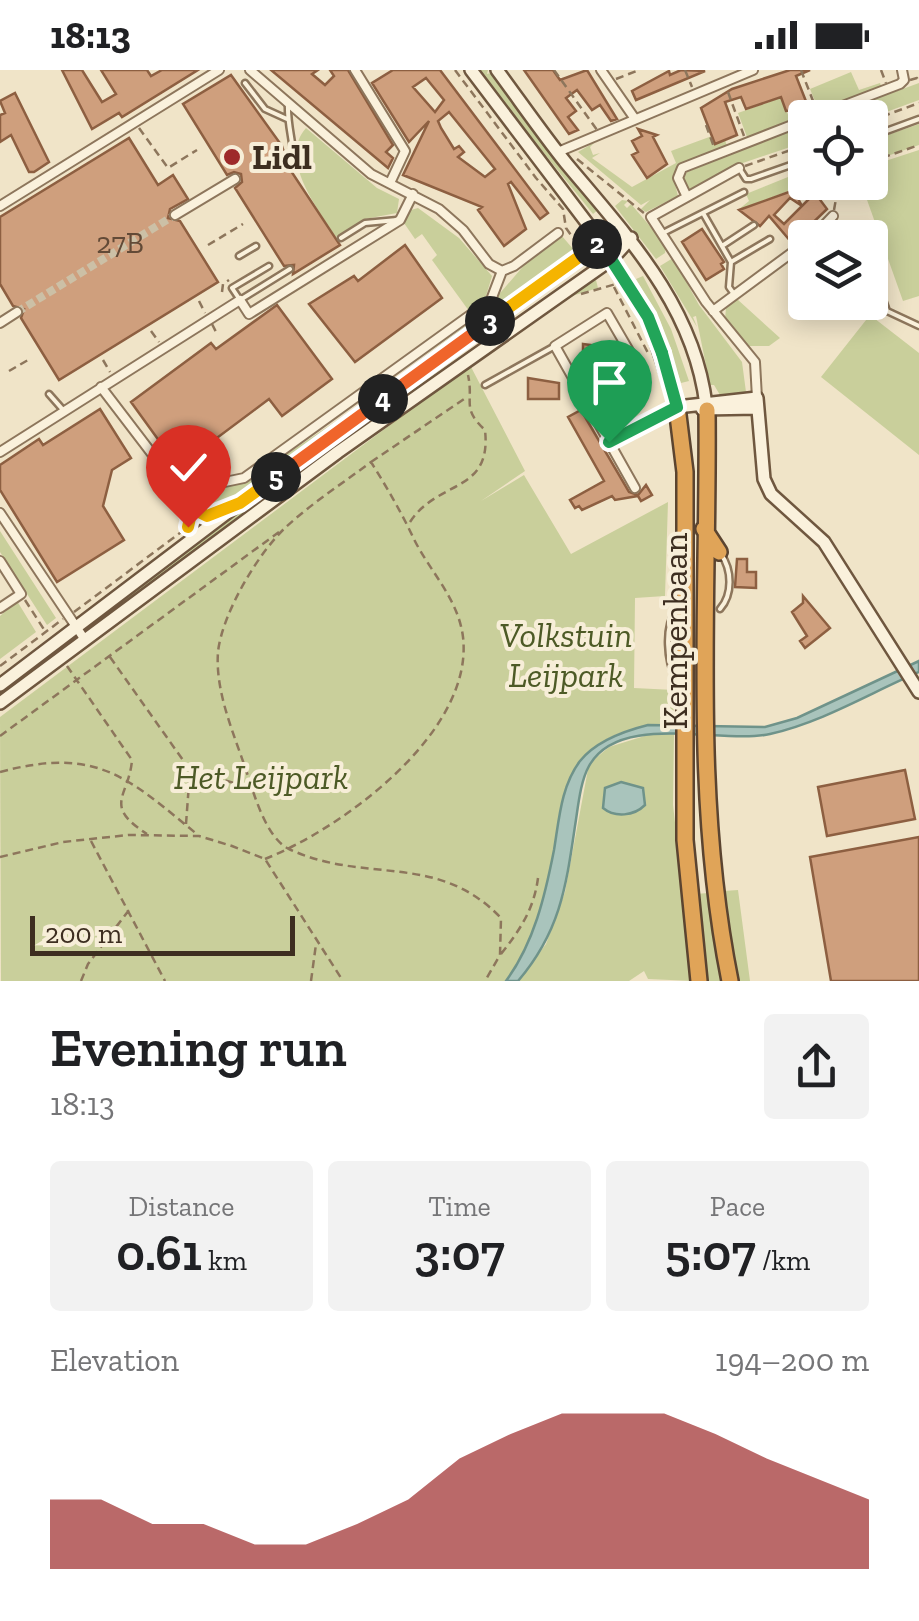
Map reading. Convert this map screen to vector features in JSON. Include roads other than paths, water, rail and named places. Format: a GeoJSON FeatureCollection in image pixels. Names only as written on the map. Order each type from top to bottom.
{"type":"FeatureCollection","features":[{"type":"Feature","properties":{"kind":"highway","name":"Kempenbaan"},"geometry":{"type":"LineString","coordinates":[[706,405],[705,748],[716,892],[730,981]]}},
{"type":"Feature","properties":{"kind":"highway","name":"Kempenbaan"},"geometry":{"type":"LineString","coordinates":[[677,407],[685,472],[680,602],[688,894],[698,981]]}},
{"type":"Feature","properties":{"kind":"highway"},"geometry":{"type":"LineString","coordinates":[[704,529],[719,552]]}},
{"type":"Feature","properties":{"kind":"highway"},"geometry":{"type":"LineString","coordinates":[[704,626],[720,608]]}},
{"type":"Feature","properties":{"kind":"highway"},"geometry":{"type":"LineString","coordinates":[[676,680],[684,702]]}},
{"type":"Feature","properties":{"kind":"main road","name":"Kempenbaan"},"geometry":{"type":"LineString","coordinates":[[471,70],[600,242],[648,317],[677,407]]}},
{"type":"Feature","properties":{"kind":"main road","name":"Kempenbaan"},"geometry":{"type":"LineString","coordinates":[[497,70],[652,265],[690,340],[706,405]]}},
{"type":"Feature","properties":{"kind":"main road"},"geometry":{"type":"LineString","coordinates":[[0,685],[72,621],[600,242],[630,238]]}},
{"type":"Feature","properties":{"kind":"main road"},"geometry":{"type":"LineString","coordinates":[[0,703],[368,431],[612,259],[630,238]]}},
{"type":"Feature","properties":{"kind":"main road"},"geometry":{"type":"LineString","coordinates":[[677,407],[757,403],[764,480],[770,494],[824,542],[916,687]]}},
{"type":"Feature","properties":{"kind":"street"},"geometry":{"type":"LineString","coordinates":[[0,206],[220,70]]}},
{"type":"Feature","properties":{"kind":"street"},"geometry":{"type":"LineString","coordinates":[[250,70],[372,174],[413,194],[455,222],[490,264],[502,270],[514,266],[562,231]]}},
{"type":"Feature","properties":{"kind":"street"},"geometry":{"type":"LineString","coordinates":[[355,70],[405,151],[390,183]]}},
{"type":"Feature","properties":{"kind":"street"},"geometry":{"type":"LineString","coordinates":[[602,70],[636,118]]}},
{"type":"Feature","properties":{"kind":"street"},"geometry":{"type":"LineString","coordinates":[[562,150],[754,70]]}},
{"type":"Feature","properties":{"kind":"street"},"geometry":{"type":"LineString","coordinates":[[856,100],[888,88],[903,75]]}},
{"type":"Feature","properties":{"kind":"street"},"geometry":{"type":"LineString","coordinates":[[687,196],[679,171],[788,126]]}},
{"type":"Feature","properties":{"kind":"street"},"geometry":{"type":"LineString","coordinates":[[739,168],[650,217],[713,311],[754,362],[757,403]]}},
{"type":"Feature","properties":{"kind":"street"},"geometry":{"type":"LineString","coordinates":[[176,215],[234,179]]}},
{"type":"Feature","properties":{"kind":"street"},"geometry":{"type":"LineString","coordinates":[[0,452],[240,300],[248,314],[400,220],[413,194]]}},
{"type":"Feature","properties":{"kind":"street"},"geometry":{"type":"LineString","coordinates":[[831,220],[833,216]]}},
{"type":"Feature","properties":{"kind":"street"},"geometry":{"type":"LineString","coordinates":[[713,311],[788,255]]}},
{"type":"Feature","properties":{"kind":"street"},"geometry":{"type":"LineString","coordinates":[[185,495],[196,488],[242,479],[284,451],[491,300],[502,270]]}},
{"type":"Feature","properties":{"kind":"street"},"geometry":{"type":"LineString","coordinates":[[0,323],[17,312]]}},
{"type":"Feature","properties":{"kind":"street"},"geometry":{"type":"LineString","coordinates":[[635,488],[555,346],[608,314],[643,375]]}},
{"type":"Feature","properties":{"kind":"street"},"geometry":{"type":"LineString","coordinates":[[101,387],[195,510],[207,516],[240,503]]}},
{"type":"Feature","properties":{"kind":"street"},"geometry":{"type":"LineString","coordinates":[[609,442],[677,407]]}},
{"type":"Feature","properties":{"kind":"street"},"geometry":{"type":"LineString","coordinates":[[0,513],[85,640]]}},
{"type":"Feature","properties":{"kind":"street"},"geometry":{"type":"LineString","coordinates":[[0,561],[21,594],[0,608]]}},
{"type":"Feature","properties":{"kind":"lane"},"geometry":{"type":"LineString","coordinates":[[245,83],[266,109],[287,120]]}},
{"type":"Feature","properties":{"kind":"lane"},"geometry":{"type":"LineString","coordinates":[[288,104],[294,166]]}},
{"type":"Feature","properties":{"kind":"lane"},"geometry":{"type":"LineString","coordinates":[[888,130],[919,119]]}},
{"type":"Feature","properties":{"kind":"lane"},"geometry":{"type":"LineString","coordinates":[[739,168],[751,180],[788,166]]}},
{"type":"Feature","properties":{"kind":"lane"},"geometry":{"type":"LineString","coordinates":[[661,234],[744,192]]}},
{"type":"Feature","properties":{"kind":"lane"},"geometry":{"type":"LineString","coordinates":[[702,213],[731,262],[729,287],[734,295]]}},
{"type":"Feature","properties":{"kind":"lane"},"geometry":{"type":"LineString","coordinates":[[340,238],[365,223],[400,220]]}},
{"type":"Feature","properties":{"kind":"lane"},"geometry":{"type":"LineString","coordinates":[[722,246],[754,225]]}},
{"type":"Feature","properties":{"kind":"lane"},"geometry":{"type":"LineString","coordinates":[[731,262],[770,239]]}},
{"type":"Feature","properties":{"kind":"lane"},"geometry":{"type":"LineString","coordinates":[[239,256],[256,246]]}},
{"type":"Feature","properties":{"kind":"lane"},"geometry":{"type":"LineString","coordinates":[[269,266],[232,288],[240,300],[290,269]]}},
{"type":"Feature","properties":{"kind":"lane"},"geometry":{"type":"LineString","coordinates":[[888,311],[919,326]]}},
{"type":"Feature","properties":{"kind":"lane"},"geometry":{"type":"LineString","coordinates":[[486,384],[555,346]]}},
{"type":"Feature","properties":{"kind":"lane"},"geometry":{"type":"LineString","coordinates":[[48,394],[64,411]]}},
{"type":"Feature","properties":{"kind":"lane","name":"Kempenbaan"},"geometry":{"type":"LineString","coordinates":[[719,552],[729,565],[728,599],[720,608]]}},
{"type":"Feature","properties":{"kind":"lane","name":"Kempenbaan"},"geometry":{"type":"LineString","coordinates":[[676,680],[670,666],[670,620],[680,602]]}},
{"type":"Feature","properties":{"kind":"water"},"geometry":{"type":"Polygon","coordinates":[[[919,661],[919,672],[790,729],[750,736],[647,735],[623,739],[603,749],[583,780],[564,889],[552,927],[518,981],[506,981],[537,918],[569,781],[580,761],[594,748],[648,725],[765,727],[797,718],[919,661]]]}},
{"type":"Feature","properties":{"kind":"water"},"geometry":{"type":"Polygon","coordinates":[[[621,782],[643,788],[645,805],[624,814],[603,808],[605,788],[621,782]]]}},
{"type":"Feature","properties":{"kind":"tunnel"},"geometry":{"type":"LineString","coordinates":[[17,312],[175,215]]}},
{"type":"Feature","properties":{"kind":"place","name":"Lidl"},"geometry":{"type":"Point","coordinates":[232,157]}},
{"type":"Feature","properties":{"kind":"park label","name":"Volkstuin Leijpark"},"geometry":{"type":"Point","coordinates":[566,655]}},
{"type":"Feature","properties":{"kind":"park label","name":"Het Leijpark"},"geometry":{"type":"Point","coordinates":[261,777]}}]}
